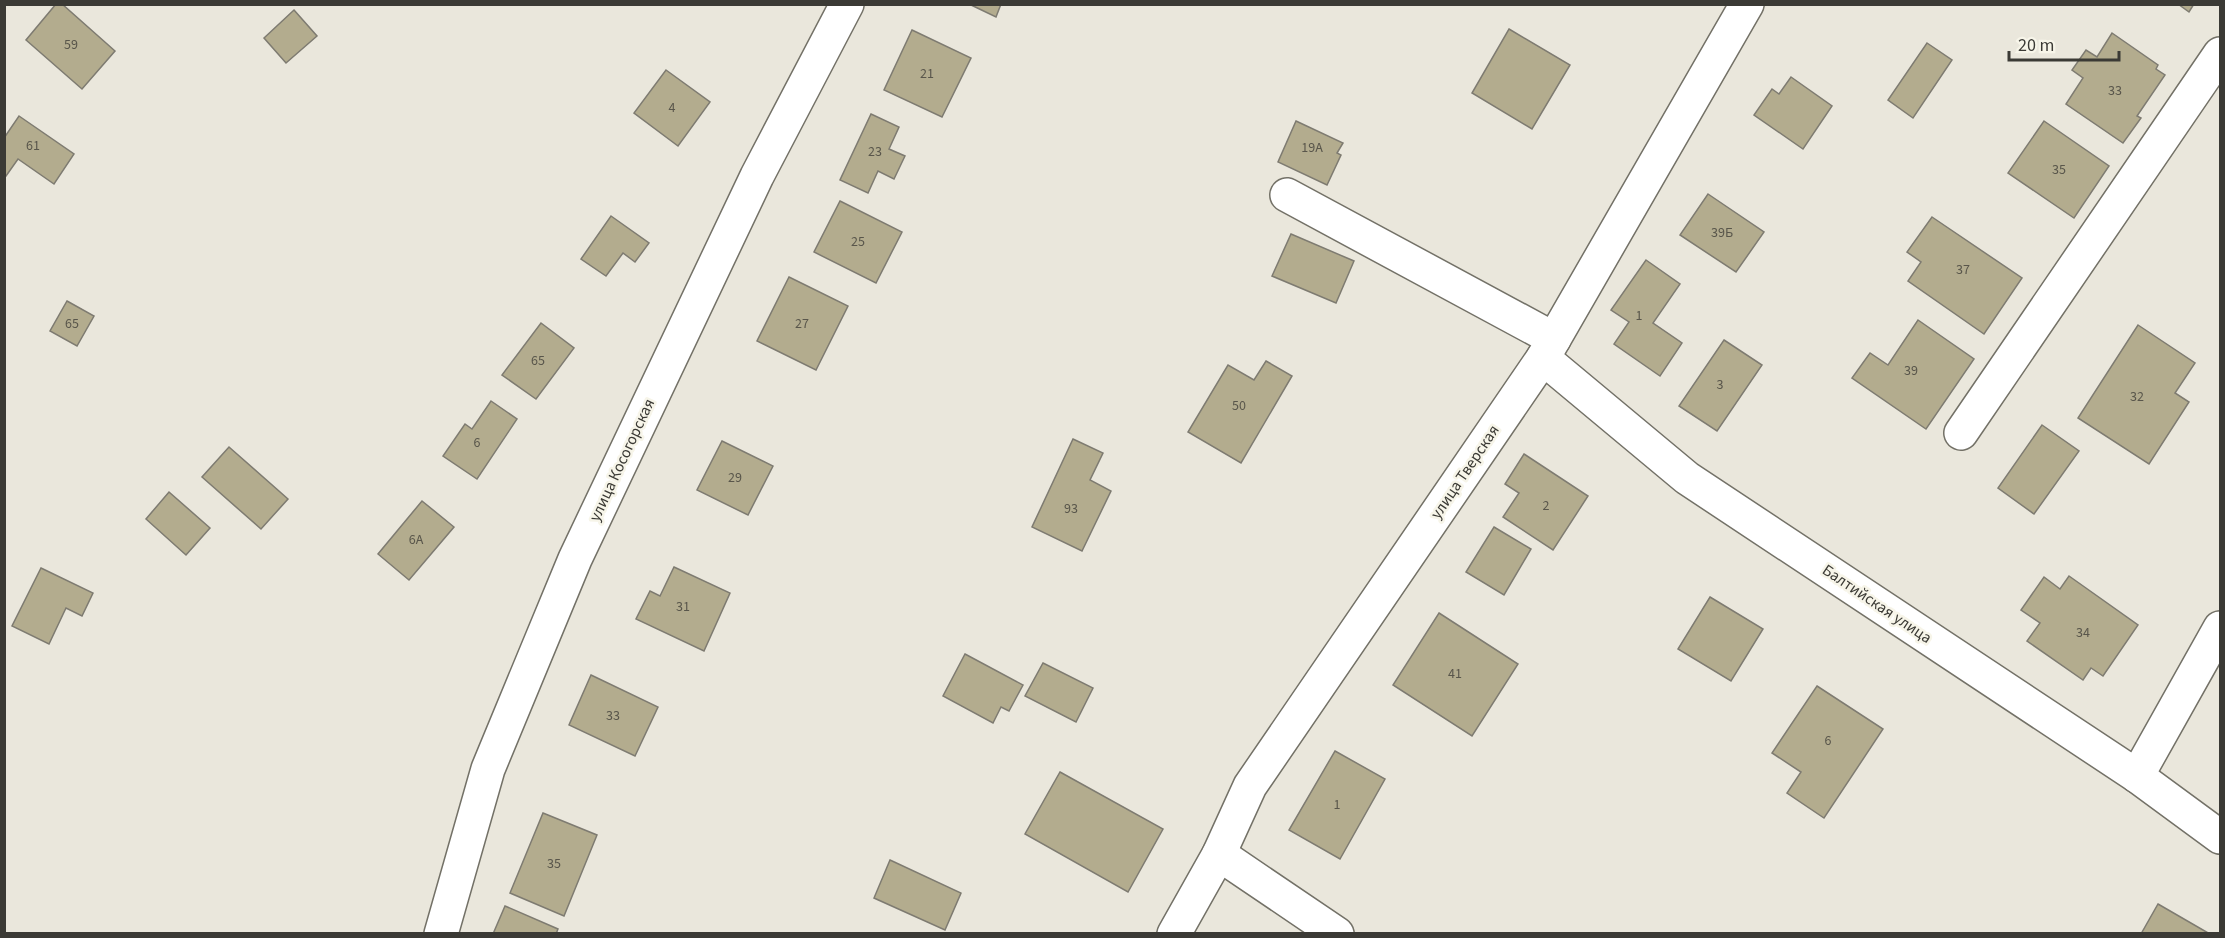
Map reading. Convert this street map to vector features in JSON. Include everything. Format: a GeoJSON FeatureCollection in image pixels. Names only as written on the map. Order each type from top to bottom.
{"type":"FeatureCollection","features":[{"type":"Feature","properties":{"kind":"street","name":"улица Косогорская"},"geometry":{"type":"LineString","coordinates":[[441,933],[488,769],[575,559],[757,176],[847,4]]}},
{"type":"Feature","properties":{"kind":"street","name":"улица Тверская"},"geometry":{"type":"LineString","coordinates":[[1174,933],[1219,854],[1250,786],[1548,349],[1747,4]]}},
{"type":"Feature","properties":{"kind":"street"},"geometry":{"type":"LineString","coordinates":[[1961,433],[2220,54]]}},
{"type":"Feature","properties":{"kind":"street","name":"Балтийская улица"},"geometry":{"type":"LineString","coordinates":[[1287,195],[1548,349],[1687,478],[2137,776],[2220,837]]}},
{"type":"Feature","properties":{"kind":"street"},"geometry":{"type":"LineString","coordinates":[[2137,776],[2220,628]]}},
{"type":"Feature","properties":{"kind":"street"},"geometry":{"type":"LineString","coordinates":[[1219,854],[1337,933]]}},
{"type":"Feature","properties":{"kind":"building"},"geometry":{"type":"Polygon","coordinates":[[[56,4],[62,4],[115,51],[82,89],[26,40],[56,4]]]}},
{"type":"Feature","properties":{"kind":"building"},"geometry":{"type":"Polygon","coordinates":[[[969,4],[1001,4],[996,17],[969,4]]]}},
{"type":"Feature","properties":{"kind":"building"},"geometry":{"type":"Polygon","coordinates":[[[2178,4],[2194,4],[2189,12],[2178,4]]]}},
{"type":"Feature","properties":{"kind":"building"},"geometry":{"type":"Polygon","coordinates":[[[294,10],[317,36],[286,63],[264,38],[294,10]]]}},
{"type":"Feature","properties":{"kind":"building"},"geometry":{"type":"Polygon","coordinates":[[[1509,29],[1570,65],[1532,129],[1472,93],[1509,29]]]}},
{"type":"Feature","properties":{"kind":"building"},"geometry":{"type":"Polygon","coordinates":[[[912,30],[971,58],[942,117],[884,90],[912,30]]]}},
{"type":"Feature","properties":{"kind":"building"},"geometry":{"type":"Polygon","coordinates":[[[2112,33],[2158,65],[2156,69],[2165,75],[2137,116],[2141,118],[2123,143],[2066,104],[2083,78],[2072,70],[2086,50],[2097,57],[2112,33]]]}},
{"type":"Feature","properties":{"kind":"building"},"geometry":{"type":"Polygon","coordinates":[[[1927,43],[1952,60],[1913,118],[1888,100],[1927,43]]]}},
{"type":"Feature","properties":{"kind":"building"},"geometry":{"type":"Polygon","coordinates":[[[666,70],[710,102],[678,146],[634,113],[666,70]]]}},
{"type":"Feature","properties":{"kind":"building"},"geometry":{"type":"Polygon","coordinates":[[[1791,77],[1832,106],[1803,149],[1754,115],[1772,89],[1779,94],[1791,77]]]}},
{"type":"Feature","properties":{"kind":"building"},"geometry":{"type":"Polygon","coordinates":[[[871,114],[899,127],[889,149],[905,156],[894,179],[878,171],[868,193],[840,180],[871,114]]]}},
{"type":"Feature","properties":{"kind":"building"},"geometry":{"type":"Polygon","coordinates":[[[19,116],[74,154],[54,184],[18,159],[6,176],[4,175],[4,138],[19,116]]]}},
{"type":"Feature","properties":{"kind":"building"},"geometry":{"type":"Polygon","coordinates":[[[1296,121],[1343,143],[1337,153],[1341,155],[1327,185],[1278,162],[1296,121]]]}},
{"type":"Feature","properties":{"kind":"building"},"geometry":{"type":"Polygon","coordinates":[[[2044,121],[2109,166],[2074,218],[2008,173],[2044,121]]]}},
{"type":"Feature","properties":{"kind":"building"},"geometry":{"type":"Polygon","coordinates":[[[1708,194],[1764,232],[1736,272],[1680,235],[1708,194]]]}},
{"type":"Feature","properties":{"kind":"building"},"geometry":{"type":"Polygon","coordinates":[[[840,201],[902,232],[876,283],[814,252],[840,201]]]}},
{"type":"Feature","properties":{"kind":"building"},"geometry":{"type":"Polygon","coordinates":[[[611,216],[649,243],[635,262],[623,253],[606,276],[581,259],[611,216]]]}},
{"type":"Feature","properties":{"kind":"building"},"geometry":{"type":"Polygon","coordinates":[[[1932,217],[2022,278],[1984,334],[1908,281],[1921,262],[1907,252],[1932,217]]]}},
{"type":"Feature","properties":{"kind":"building"},"geometry":{"type":"Polygon","coordinates":[[[1291,234],[1354,261],[1336,303],[1272,276],[1291,234]]]}},
{"type":"Feature","properties":{"kind":"building"},"geometry":{"type":"Polygon","coordinates":[[[1646,260],[1680,284],[1653,323],[1682,343],[1660,376],[1614,344],[1629,322],[1611,310],[1646,260]]]}},
{"type":"Feature","properties":{"kind":"building"},"geometry":{"type":"Polygon","coordinates":[[[789,277],[848,306],[816,370],[757,341],[789,277]]]}},
{"type":"Feature","properties":{"kind":"building"},"geometry":{"type":"Polygon","coordinates":[[[67,301],[94,316],[77,346],[50,331],[67,301]]]}},
{"type":"Feature","properties":{"kind":"building"},"geometry":{"type":"Polygon","coordinates":[[[1918,320],[1974,359],[1926,429],[1852,378],[1870,353],[1888,365],[1918,320]]]}},
{"type":"Feature","properties":{"kind":"building"},"geometry":{"type":"Polygon","coordinates":[[[541,323],[574,348],[536,399],[502,375],[541,323]]]}},
{"type":"Feature","properties":{"kind":"building"},"geometry":{"type":"Polygon","coordinates":[[[2138,325],[2195,363],[2175,393],[2189,402],[2149,464],[2078,418],[2138,325]]]}},
{"type":"Feature","properties":{"kind":"building"},"geometry":{"type":"Polygon","coordinates":[[[1724,340],[1762,365],[1717,431],[1679,406],[1724,340]]]}},
{"type":"Feature","properties":{"kind":"building"},"geometry":{"type":"Polygon","coordinates":[[[1266,361],[1292,376],[1241,463],[1188,432],[1228,365],[1254,380],[1266,361]]]}},
{"type":"Feature","properties":{"kind":"building"},"geometry":{"type":"Polygon","coordinates":[[[491,401],[517,419],[477,479],[443,456],[465,424],[472,429],[491,401]]]}},
{"type":"Feature","properties":{"kind":"building"},"geometry":{"type":"Polygon","coordinates":[[[2042,425],[2079,451],[2034,514],[1998,488],[2042,425]]]}},
{"type":"Feature","properties":{"kind":"building"},"geometry":{"type":"Polygon","coordinates":[[[1073,439],[1103,453],[1090,480],[1111,491],[1082,551],[1032,527],[1073,439]]]}},
{"type":"Feature","properties":{"kind":"building"},"geometry":{"type":"Polygon","coordinates":[[[722,441],[773,466],[748,515],[697,490],[722,441]]]}},
{"type":"Feature","properties":{"kind":"building"},"geometry":{"type":"Polygon","coordinates":[[[229,447],[288,499],[261,529],[202,477],[229,447]]]}},
{"type":"Feature","properties":{"kind":"building"},"geometry":{"type":"Polygon","coordinates":[[[1524,454],[1588,496],[1553,550],[1503,517],[1519,493],[1505,484],[1524,454]]]}},
{"type":"Feature","properties":{"kind":"building"},"geometry":{"type":"Polygon","coordinates":[[[169,492],[210,528],[186,555],[146,519],[169,492]]]}},
{"type":"Feature","properties":{"kind":"building"},"geometry":{"type":"Polygon","coordinates":[[[422,501],[454,527],[409,580],[378,554],[422,501]]]}},
{"type":"Feature","properties":{"kind":"building"},"geometry":{"type":"Polygon","coordinates":[[[1494,527],[1531,549],[1504,595],[1466,572],[1494,527]]]}},
{"type":"Feature","properties":{"kind":"building"},"geometry":{"type":"Polygon","coordinates":[[[674,567],[730,593],[704,651],[636,619],[650,591],[660,596],[674,567]]]}},
{"type":"Feature","properties":{"kind":"building"},"geometry":{"type":"Polygon","coordinates":[[[41,568],[93,593],[82,616],[66,608],[49,644],[12,626],[41,568]]]}},
{"type":"Feature","properties":{"kind":"building"},"geometry":{"type":"Polygon","coordinates":[[[2069,576],[2138,625],[2103,676],[2091,668],[2083,680],[2027,641],[2040,623],[2021,610],[2044,577],[2060,589],[2069,576]]]}},
{"type":"Feature","properties":{"kind":"building"},"geometry":{"type":"Polygon","coordinates":[[[1710,597],[1763,629],[1731,681],[1678,649],[1710,597]]]}},
{"type":"Feature","properties":{"kind":"building"},"geometry":{"type":"Polygon","coordinates":[[[1439,613],[1518,664],[1472,736],[1393,685],[1439,613]]]}},
{"type":"Feature","properties":{"kind":"building"},"geometry":{"type":"Polygon","coordinates":[[[965,654],[1023,685],[1009,711],[1001,707],[993,723],[943,696],[965,654]]]}},
{"type":"Feature","properties":{"kind":"building"},"geometry":{"type":"Polygon","coordinates":[[[1043,663],[1093,688],[1076,722],[1025,696],[1043,663]]]}},
{"type":"Feature","properties":{"kind":"building"},"geometry":{"type":"Polygon","coordinates":[[[591,675],[658,707],[635,756],[569,725],[591,675]]]}},
{"type":"Feature","properties":{"kind":"building"},"geometry":{"type":"Polygon","coordinates":[[[1817,686],[1883,729],[1824,818],[1787,793],[1801,772],[1772,753],[1817,686]]]}},
{"type":"Feature","properties":{"kind":"building"},"geometry":{"type":"Polygon","coordinates":[[[1335,751],[1385,779],[1340,859],[1289,830],[1335,751]]]}},
{"type":"Feature","properties":{"kind":"building"},"geometry":{"type":"Polygon","coordinates":[[[1060,772],[1163,829],[1128,892],[1025,834],[1060,772]]]}},
{"type":"Feature","properties":{"kind":"building"},"geometry":{"type":"Polygon","coordinates":[[[543,813],[597,835],[564,916],[510,893],[543,813]]]}},
{"type":"Feature","properties":{"kind":"building"},"geometry":{"type":"Polygon","coordinates":[[[890,860],[961,893],[945,930],[874,898],[890,860]]]}},
{"type":"Feature","properties":{"kind":"building"},"geometry":{"type":"Polygon","coordinates":[[[2158,904],[2210,934],[2141,934],[2158,904]]]}},
{"type":"Feature","properties":{"kind":"building"},"geometry":{"type":"Polygon","coordinates":[[[505,906],[558,929],[556,934],[493,934],[505,906]]]}}]}
